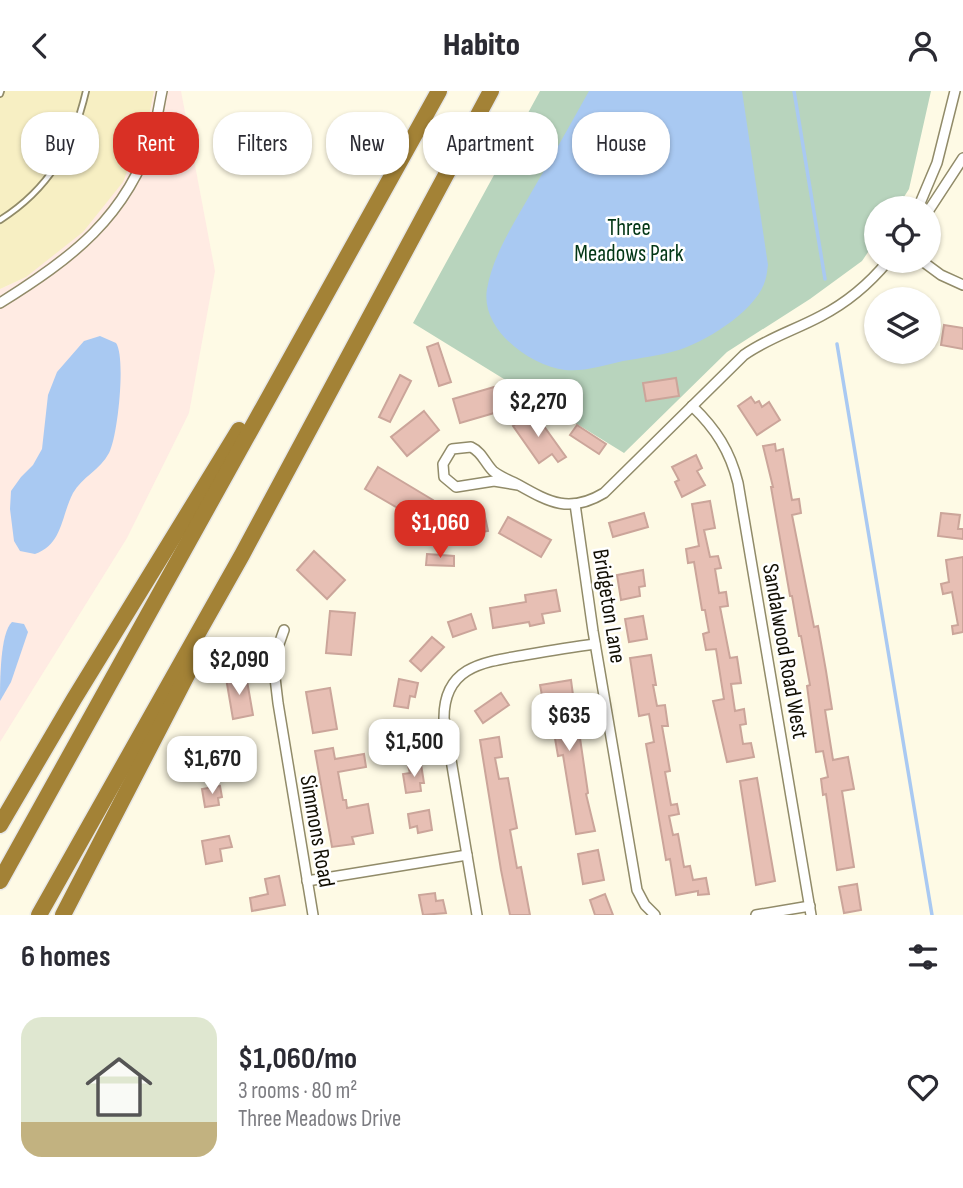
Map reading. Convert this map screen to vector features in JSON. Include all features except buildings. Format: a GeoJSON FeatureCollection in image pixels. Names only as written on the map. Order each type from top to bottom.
{"type":"FeatureCollection","features":[{"type":"Feature","properties":{"kind":"highway"},"geometry":{"type":"LineString","coordinates":[[0,881],[439,91]]}},
{"type":"Feature","properties":{"kind":"highway"},"geometry":{"type":"LineString","coordinates":[[39,915],[242,555],[491,91]]}},
{"type":"Feature","properties":{"kind":"highway"},"geometry":{"type":"LineString","coordinates":[[0,825],[244,421],[280,376]]}},
{"type":"Feature","properties":{"kind":"highway"},"geometry":{"type":"LineString","coordinates":[[63,915],[232,588],[242,555]]}},
{"type":"Feature","properties":{"kind":"street"},"geometry":{"type":"LineString","coordinates":[[0,303],[43,276],[82,246],[117,207],[153,134],[162,91]]}},
{"type":"Feature","properties":{"kind":"street"},"geometry":{"type":"LineString","coordinates":[[923,196],[937,163],[955,91]]}},
{"type":"Feature","properties":{"kind":"street"},"geometry":{"type":"LineString","coordinates":[[939,196],[963,158]]}},
{"type":"Feature","properties":{"kind":"street"},"geometry":{"type":"LineString","coordinates":[[518,485],[494,481],[456,487],[444,477],[443,464],[452,449],[471,447],[480,453],[493,470],[551,502],[575,504],[593,500],[604,493],[744,355],[768,339],[839,306],[878,273]]}},
{"type":"Feature","properties":{"kind":"street"},"geometry":{"type":"LineString","coordinates":[[940,273],[963,285]]}},
{"type":"Feature","properties":{"kind":"street","name":"Sandalwood Road West"},"geometry":{"type":"LineString","coordinates":[[692,406],[721,439],[729,453],[738,483],[810,911]]}},
{"type":"Feature","properties":{"kind":"street","name":"Bridgeton Lane"},"geometry":{"type":"LineString","coordinates":[[575,504],[637,890],[645,905],[655,915]]}},
{"type":"Feature","properties":{"kind":"street","name":"Simmons Road"},"geometry":{"type":"LineString","coordinates":[[284,630],[274,661],[275,682],[313,915]]}},
{"type":"Feature","properties":{"kind":"street"},"geometry":{"type":"LineString","coordinates":[[477,915],[444,718],[445,701],[451,686],[462,674],[483,662],[596,643]]}},
{"type":"Feature","properties":{"kind":"street"},"geometry":{"type":"LineString","coordinates":[[307,881],[467,855]]}},
{"type":"Feature","properties":{"kind":"street"},"geometry":{"type":"LineString","coordinates":[[756,915],[810,911]]}},
{"type":"Feature","properties":{"kind":"lane"},"geometry":{"type":"LineString","coordinates":[[0,220],[34,196],[50,176],[76,129],[86,91]]}},
{"type":"Feature","properties":{"kind":"shaded area"},"geometry":{"type":"Polygon","coordinates":[[[0,91],[154,91],[150,112],[113,112],[113,175],[126,175],[123,182],[83,232],[26,277],[0,289],[0,91]]]}},
{"type":"Feature","properties":{"kind":"shaded area"},"geometry":{"type":"Polygon","coordinates":[[[154,91],[181,91],[185,112],[150,112],[154,91]]]}},
{"type":"Feature","properties":{"kind":"shaded area"},"geometry":{"type":"Polygon","coordinates":[[[113,163],[113,175],[197,175],[215,271],[189,413],[127,538],[0,742],[0,289],[26,277],[113,163]]]}},
{"type":"Feature","properties":{"kind":"green space","name":"Three Meadows Park"},"geometry":{"type":"Polygon","coordinates":[[[540,91],[931,91],[909,189],[905,196],[864,196],[862,261],[810,299],[727,352],[624,453],[413,323],[494,175],[558,175],[558,112],[529,112],[540,91]]]}},
{"type":"Feature","properties":{"kind":"water"},"geometry":{"type":"Polygon","coordinates":[[[589,91],[742,91],[768,265],[760,292],[728,324],[700,341],[675,351],[572,370],[551,367],[537,361],[510,343],[499,331],[487,304],[487,289],[494,264],[541,175],[558,175],[558,146],[572,121],[572,175],[670,175],[670,112],[577,112],[589,91]]]}},
{"type":"Feature","properties":{"kind":"water"},"geometry":{"type":"Polygon","coordinates":[[[100,336],[116,343],[120,364],[118,414],[109,453],[73,493],[60,528],[51,543],[35,554],[20,551],[14,541],[11,491],[33,465],[42,449],[48,395],[57,372],[84,341],[100,336]]]}},
{"type":"Feature","properties":{"kind":"water"},"geometry":{"type":"Polygon","coordinates":[[[12,622],[24,624],[28,632],[11,682],[0,701],[3,647],[12,622]]]}},
{"type":"Feature","properties":{"kind":"waterway"},"geometry":{"type":"LineString","coordinates":[[794,91],[825,279]]}},
{"type":"Feature","properties":{"kind":"waterway"},"geometry":{"type":"LineString","coordinates":[[837,344],[932,915]]}}]}
